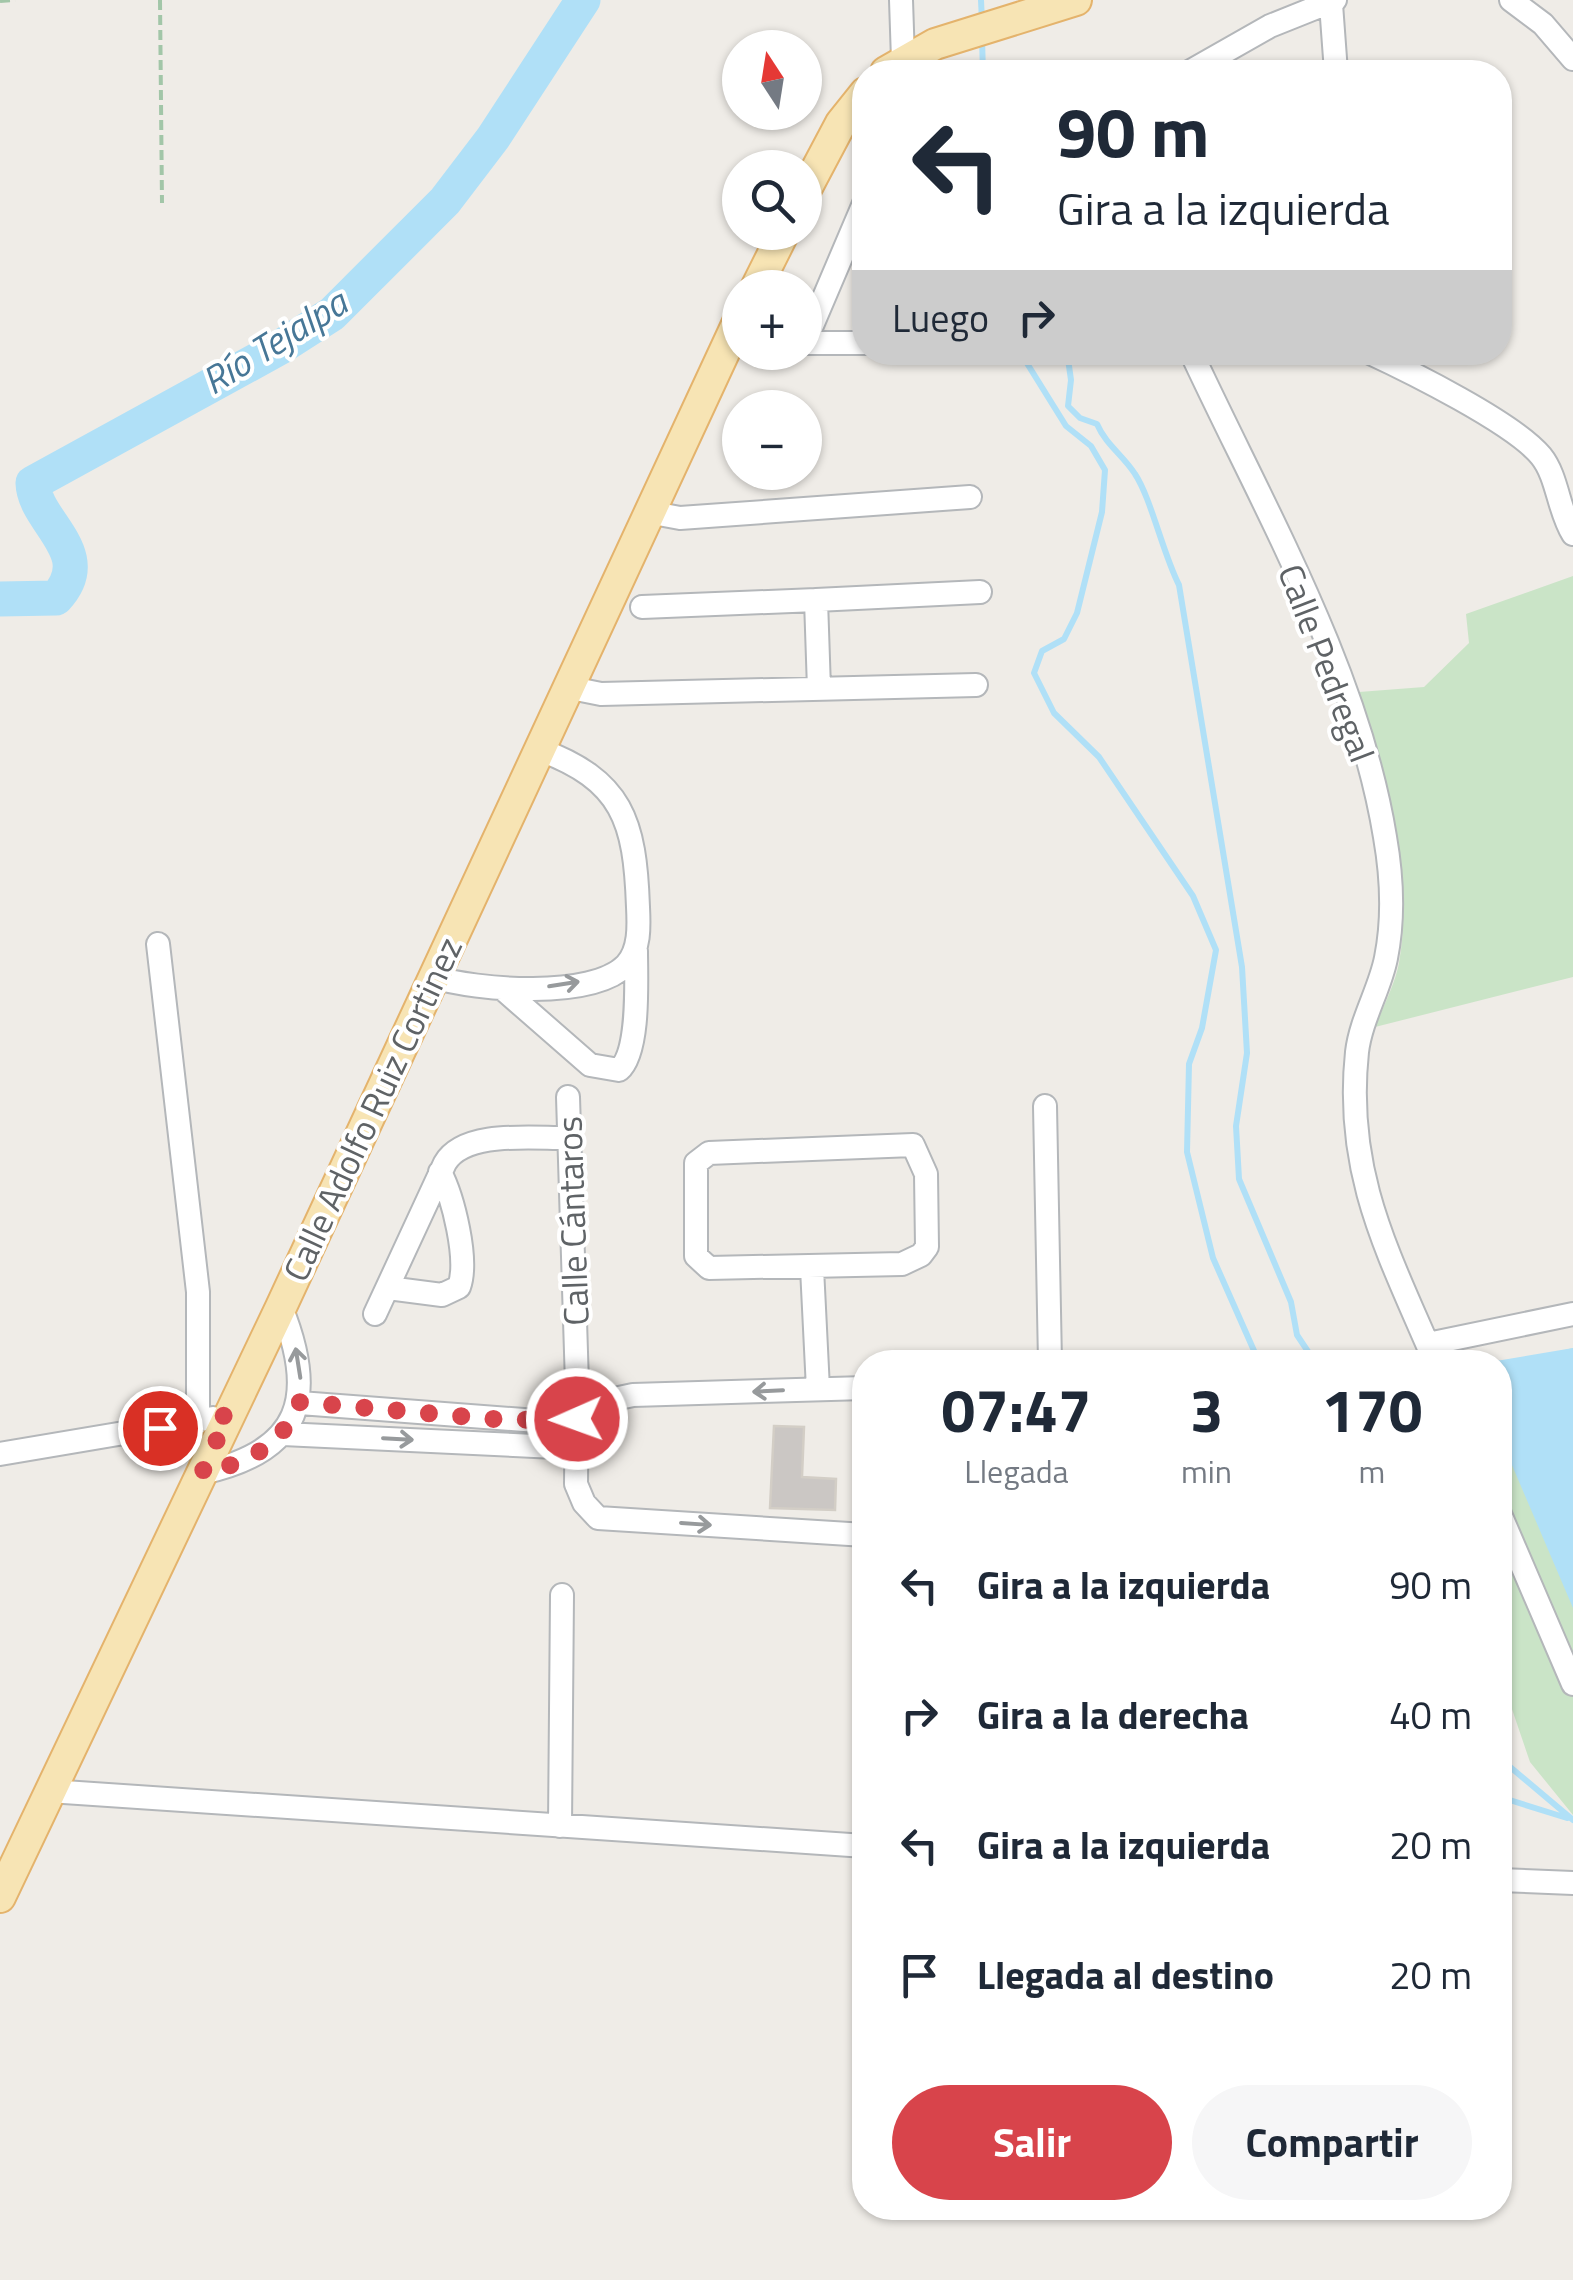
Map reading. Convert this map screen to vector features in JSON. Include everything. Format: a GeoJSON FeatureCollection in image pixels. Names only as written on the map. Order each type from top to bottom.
{"type":"FeatureCollection","features":[{"type":"Feature","properties":{"kind":"main road"},"geometry":{"type":"LineString","coordinates":[[906,60],[935,44],[1076,0]]}},
{"type":"Feature","properties":{"kind":"main road"},"geometry":{"type":"LineString","coordinates":[[822,158],[852,109]]}},
{"type":"Feature","properties":{"kind":"main road","name":"Calle Adolfo Ruiz Cortinez"},"geometry":{"type":"LineString","coordinates":[[0,1898],[281,1306],[566,686],[653,514],[722,365]]}},
{"type":"Feature","properties":{"kind":"street"},"geometry":{"type":"LineString","coordinates":[[896,60],[901,0]]}},
{"type":"Feature","properties":{"kind":"street"},"geometry":{"type":"LineString","coordinates":[[1511,0],[1543,24],[1573,59]]}},
{"type":"Feature","properties":{"kind":"street"},"geometry":{"type":"LineString","coordinates":[[1210,60],[1270,26],[1333,2],[1335,60]]}},
{"type":"Feature","properties":{"kind":"street"},"geometry":{"type":"LineString","coordinates":[[822,303],[852,232]]}},
{"type":"Feature","properties":{"kind":"street"},"geometry":{"type":"LineString","coordinates":[[822,343],[852,343]]}},
{"type":"Feature","properties":{"kind":"street","name":"Calle Pedregal"},"geometry":{"type":"LineString","coordinates":[[1197,365],[1344,686],[1368,764],[1385,836],[1393,906],[1386,959],[1358,1046],[1353,1109],[1363,1186],[1430,1350]]}},
{"type":"Feature","properties":{"kind":"street"},"geometry":{"type":"LineString","coordinates":[[1393,365],[1530,445],[1548,466],[1556,498],[1573,534]]}},
{"type":"Feature","properties":{"kind":"street"},"geometry":{"type":"LineString","coordinates":[[653,514],[680,518],[970,497]]}},
{"type":"Feature","properties":{"kind":"street"},"geometry":{"type":"LineString","coordinates":[[642,606],[980,592]]}},
{"type":"Feature","properties":{"kind":"street"},"geometry":{"type":"LineString","coordinates":[[816,600],[820,688]]}},
{"type":"Feature","properties":{"kind":"street"},"geometry":{"type":"LineString","coordinates":[[566,686],[601,694],[976,685]]}},
{"type":"Feature","properties":{"kind":"street"},"geometry":{"type":"LineString","coordinates":[[503,988],[580,1058],[603,1070],[619,1070],[628,1054],[634,1016],[636,850],[626,818],[598,779],[577,763],[538,749]]}},
{"type":"Feature","properties":{"kind":"street"},"geometry":{"type":"LineString","coordinates":[[158,944],[198,1292],[198,1422]]}},
{"type":"Feature","properties":{"kind":"street"},"geometry":{"type":"LineString","coordinates":[[432,978],[503,988],[603,978],[624,967],[636,952]]}},
{"type":"Feature","properties":{"kind":"street","name":"Calle Cántaros"},"geometry":{"type":"LineString","coordinates":[[568,1097],[576,1484],[584,1503],[598,1518],[852,1535]]}},
{"type":"Feature","properties":{"kind":"street"},"geometry":{"type":"LineString","coordinates":[[1044,1106],[1050,1350]]}},
{"type":"Feature","properties":{"kind":"street"},"geometry":{"type":"LineString","coordinates":[[376,1314],[440,1172],[456,1148],[483,1141],[571,1138]]}},
{"type":"Feature","properties":{"kind":"street"},"geometry":{"type":"LineString","coordinates":[[913,1146],[920,1153],[926,1174],[927,1246],[921,1255],[902,1264],[812,1268],[700,1264],[694,1245],[696,1163],[718,1152],[913,1146]]}},
{"type":"Feature","properties":{"kind":"street"},"geometry":{"type":"LineString","coordinates":[[388,1288],[442,1295],[459,1286],[457,1226],[450,1190],[440,1172]]}},
{"type":"Feature","properties":{"kind":"street"},"geometry":{"type":"LineString","coordinates":[[812,1268],[818,1389]]}},
{"type":"Feature","properties":{"kind":"street"},"geometry":{"type":"LineString","coordinates":[[202,1473],[256,1456],[283,1434],[300,1402],[298,1356],[281,1306]]}},
{"type":"Feature","properties":{"kind":"street"},"geometry":{"type":"LineString","coordinates":[[1446,1350],[1573,1314]]}},
{"type":"Feature","properties":{"kind":"street"},"geometry":{"type":"LineString","coordinates":[[300,1402],[505,1420],[577,1419],[604,1401],[633,1394],[852,1388]]}},
{"type":"Feature","properties":{"kind":"street"},"geometry":{"type":"LineString","coordinates":[[0,1454],[228,1415]]}},
{"type":"Feature","properties":{"kind":"street"},"geometry":{"type":"LineString","coordinates":[[283,1434],[576,1448]]}},
{"type":"Feature","properties":{"kind":"street"},"geometry":{"type":"LineString","coordinates":[[1512,1542],[1573,1684]]}},
{"type":"Feature","properties":{"kind":"street"},"geometry":{"type":"LineString","coordinates":[[560,1826],[562,1595]]}},
{"type":"Feature","properties":{"kind":"street"},"geometry":{"type":"LineString","coordinates":[[49,1790],[852,1845]]}},
{"type":"Feature","properties":{"kind":"street"},"geometry":{"type":"LineString","coordinates":[[1512,1880],[1573,1883]]}},
{"type":"Feature","properties":{"kind":"path"},"geometry":{"type":"LineString","coordinates":[[0,1],[15,0]]}},
{"type":"Feature","properties":{"kind":"path"},"geometry":{"type":"LineString","coordinates":[[160,0],[162,204]]}},
{"type":"Feature","properties":{"kind":"green space"},"geometry":{"type":"Polygon","coordinates":[[[1573,576],[1573,977],[1375,1027],[1399,963],[1403,894],[1394,825],[1359,692],[1424,687],[1469,643],[1466,614],[1573,576]]]}},
{"type":"Feature","properties":{"kind":"green space"},"geometry":{"type":"Polygon","coordinates":[[[1573,1348],[1573,1815],[1530,1762],[1512,1709],[1512,1362],[1573,1348]]]}},
{"type":"Feature","properties":{"kind":"water"},"geometry":{"type":"Polygon","coordinates":[[[1573,1348],[1573,1608],[1512,1465],[1512,1358],[1573,1348]]]}},
{"type":"Feature","properties":{"kind":"building"},"geometry":{"type":"Polygon","coordinates":[[[774,1426],[804,1427],[802,1477],[836,1479],[835,1510],[770,1508],[774,1426]]]}},
{"type":"Feature","properties":{"kind":"waterway","name":"Río Tejalpa"},"geometry":{"type":"LineString","coordinates":[[0,599],[56,598],[67,582],[67,552],[36,497],[33,483],[279,348],[332,314],[445,201],[493,138],[583,0]]}},
{"type":"Feature","properties":{"kind":"waterway"},"geometry":{"type":"LineString","coordinates":[[981,0],[982,21]]}},
{"type":"Feature","properties":{"kind":"waterway"},"geometry":{"type":"LineString","coordinates":[[982,39],[983,60]]}},
{"type":"Feature","properties":{"kind":"waterway"},"geometry":{"type":"LineString","coordinates":[[1028,365],[1066,426],[1091,446],[1105,470],[1102,512],[1077,613],[1064,639],[1042,651],[1034,673],[1054,713],[1099,757],[1193,896],[1216,950],[1202,1028],[1189,1064],[1187,1152],[1213,1258],[1254,1350]]}},
{"type":"Feature","properties":{"kind":"waterway"},"geometry":{"type":"LineString","coordinates":[[1069,365],[1068,406],[1080,418],[1097,424],[1135,474],[1179,585],[1242,967],[1247,1053],[1236,1126],[1239,1179],[1291,1302],[1297,1335],[1307,1350]]}},
{"type":"Feature","properties":{"kind":"waterway"},"geometry":{"type":"LineString","coordinates":[[1512,1769],[1573,1820]]}},
{"type":"Feature","properties":{"kind":"waterway"},"geometry":{"type":"LineString","coordinates":[[1512,1801],[1567,1818]]}},
{"type":"Feature","properties":{"kind":"route"},"geometry":{"type":"LineString","coordinates":[[160,1428],[228,1415],[202,1473],[230,1467],[269,1447],[283,1434],[300,1402],[505,1420],[577,1419]]}}]}
